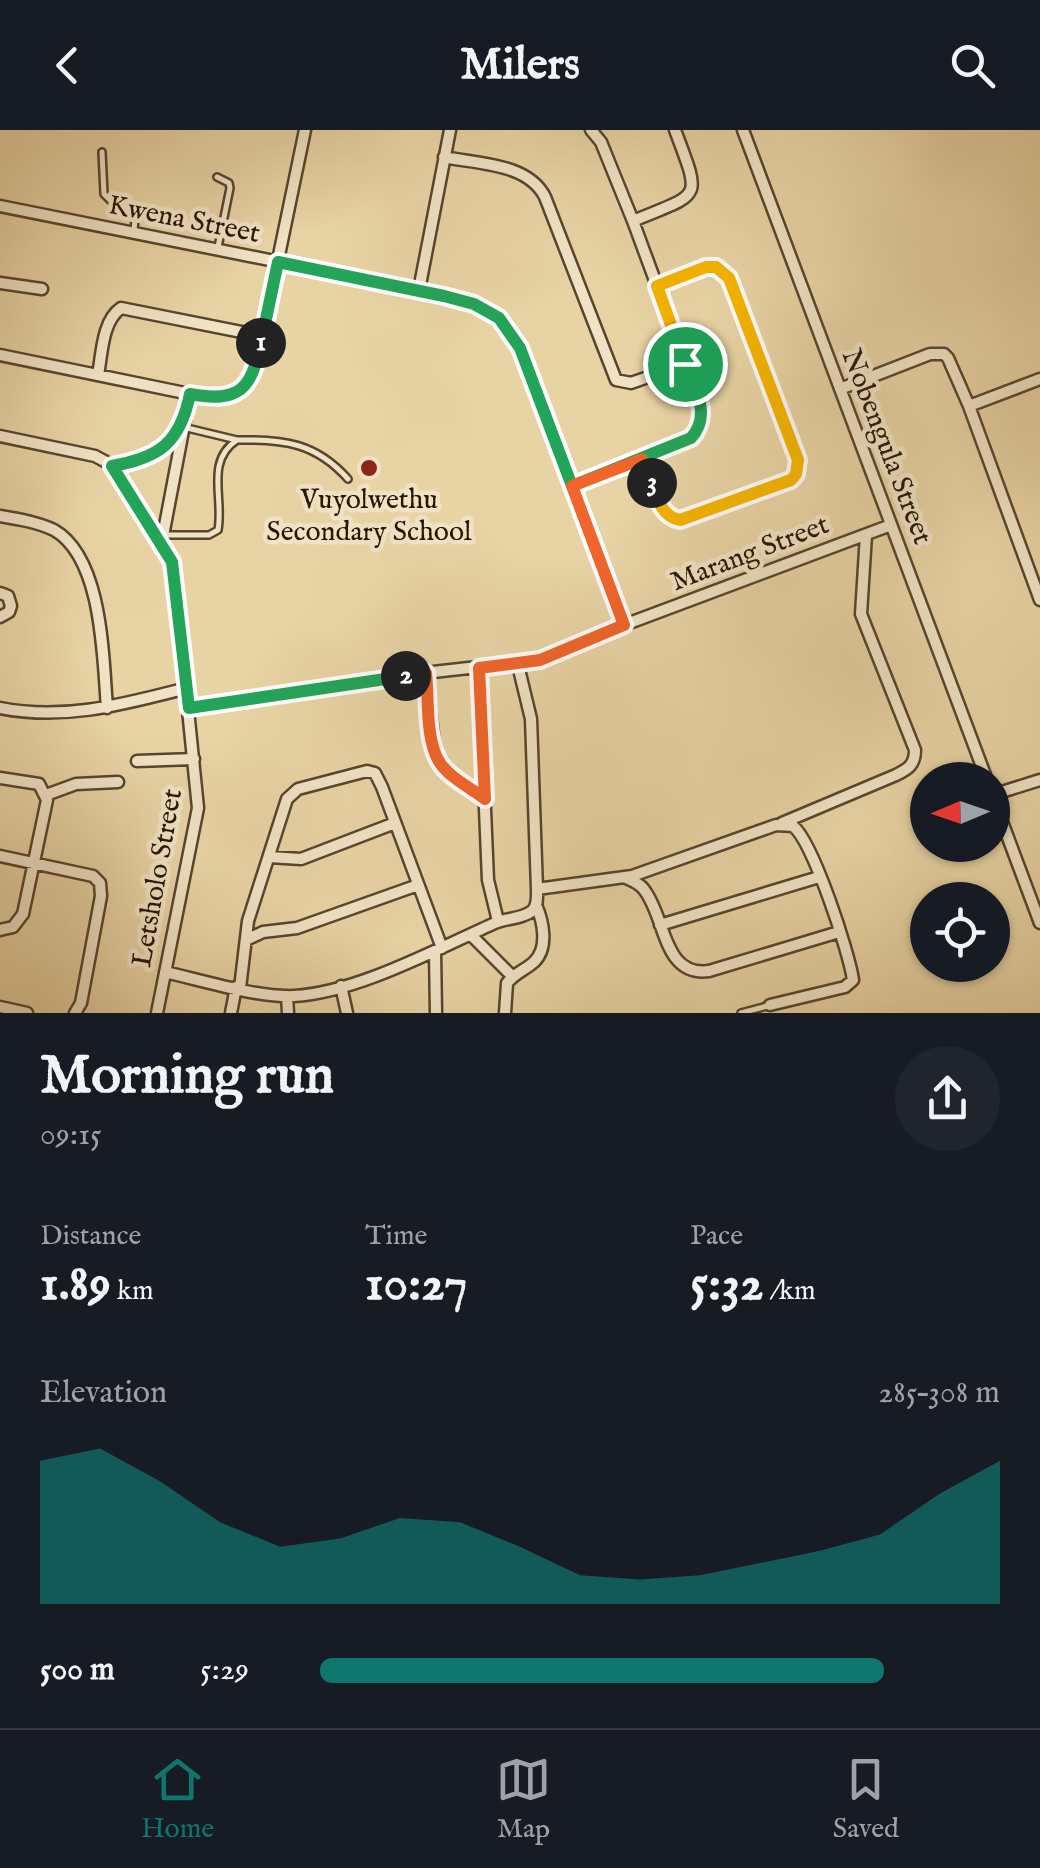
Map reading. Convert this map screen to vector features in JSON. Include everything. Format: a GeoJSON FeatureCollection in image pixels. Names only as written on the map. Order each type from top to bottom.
{"type":"FeatureCollection","features":[{"type":"Feature","properties":{"kind":"street"},"geometry":{"type":"LineString","coordinates":[[0,356],[220,399],[246,386],[254,373],[304,130]]}},
{"type":"Feature","properties":{"kind":"street"},"geometry":{"type":"LineString","coordinates":[[419,290],[450,130]]}},
{"type":"Feature","properties":{"kind":"street"},"geometry":{"type":"LineString","coordinates":[[572,486],[691,438],[701,426],[701,405],[633,221],[601,142],[592,130]]}},
{"type":"Feature","properties":{"kind":"street"},"geometry":{"type":"LineString","coordinates":[[633,221],[685,199],[692,189],[692,176],[675,130]]}},
{"type":"Feature","properties":{"kind":"street","name":"Nobengula Street"},"geometry":{"type":"LineString","coordinates":[[742,130],[980,762]]}},
{"type":"Feature","properties":{"kind":"street"},"geometry":{"type":"LineString","coordinates":[[444,157],[527,175],[542,189],[616,380],[632,383],[685,364]]}},
{"type":"Feature","properties":{"kind":"street","name":"Kwena Street"},"geometry":{"type":"LineString","coordinates":[[0,206],[419,290],[474,304],[499,318],[520,348],[624,625]]}},
{"type":"Feature","properties":{"kind":"street"},"geometry":{"type":"LineString","coordinates":[[642,459],[663,510],[680,520],[791,480],[798,465],[726,272],[706,267],[657,286]]}},
{"type":"Feature","properties":{"kind":"street"},"geometry":{"type":"LineString","coordinates":[[0,283],[42,289]]}},
{"type":"Feature","properties":{"kind":"street"},"geometry":{"type":"LineString","coordinates":[[98,375],[111,317],[121,308],[262,336]]}},
{"type":"Feature","properties":{"kind":"street"},"geometry":{"type":"LineString","coordinates":[[840,389],[936,354],[948,358],[1040,600]]}},
{"type":"Feature","properties":{"kind":"street"},"geometry":{"type":"LineString","coordinates":[[969,406],[1040,379]]}},
{"type":"Feature","properties":{"kind":"street"},"geometry":{"type":"LineString","coordinates":[[162,538],[190,394]]}},
{"type":"Feature","properties":{"kind":"street"},"geometry":{"type":"LineString","coordinates":[[0,436],[95,456],[112,466],[150,457],[184,424]]}},
{"type":"Feature","properties":{"kind":"street","name":"Letsholo Street"},"geometry":{"type":"LineString","coordinates":[[112,466],[162,538],[174,572],[194,759],[198,808],[157,1013]]}},
{"type":"Feature","properties":{"kind":"street"},"geometry":{"type":"LineString","coordinates":[[0,516],[54,530],[74,551],[86,573],[99,616],[107,708]]}},
{"type":"Feature","properties":{"kind":"street","name":"Marang Street"},"geometry":{"type":"LineString","coordinates":[[189,708],[426,673],[518,665],[574,648],[624,625],[891,525]]}},
{"type":"Feature","properties":{"kind":"street"},"geometry":{"type":"LineString","coordinates":[[537,890],[626,878],[776,825],[908,769],[915,750],[861,614],[866,535]]}},
{"type":"Feature","properties":{"kind":"street"},"geometry":{"type":"LineString","coordinates":[[0,594],[8,596],[11,606],[0,617]]}},
{"type":"Feature","properties":{"kind":"street"},"geometry":{"type":"LineString","coordinates":[[505,1013],[506,988],[512,976],[532,964],[542,951],[543,930],[536,905],[530,719],[518,665]]}},
{"type":"Feature","properties":{"kind":"street"},"geometry":{"type":"LineString","coordinates":[[479,668],[488,891],[498,921]]}},
{"type":"Feature","properties":{"kind":"street"},"geometry":{"type":"LineString","coordinates":[[426,673],[433,741],[440,762],[485,799]]}},
{"type":"Feature","properties":{"kind":"street"},"geometry":{"type":"LineString","coordinates":[[0,708],[55,714],[107,708],[187,688]]}},
{"type":"Feature","properties":{"kind":"street"},"geometry":{"type":"LineString","coordinates":[[137,761],[194,759]]}},
{"type":"Feature","properties":{"kind":"street"},"geometry":{"type":"LineString","coordinates":[[232,1013],[246,940],[282,808],[298,789],[372,771],[418,885],[438,949],[436,1013]]}},
{"type":"Feature","properties":{"kind":"street"},"geometry":{"type":"LineString","coordinates":[[0,778],[39,784],[46,795],[36,864],[19,922],[0,930]]}},
{"type":"Feature","properties":{"kind":"street"},"geometry":{"type":"LineString","coordinates":[[1010,790],[1040,780]]}},
{"type":"Feature","properties":{"kind":"street"},"geometry":{"type":"LineString","coordinates":[[46,795],[76,784],[118,782]]}},
{"type":"Feature","properties":{"kind":"street"},"geometry":{"type":"LineString","coordinates":[[269,857],[301,859],[395,823]]}},
{"type":"Feature","properties":{"kind":"street"},"geometry":{"type":"LineString","coordinates":[[770,1005],[853,980],[819,877],[798,829],[776,825]]}},
{"type":"Feature","properties":{"kind":"street"},"geometry":{"type":"LineString","coordinates":[[1010,844],[1040,923]]}},
{"type":"Feature","properties":{"kind":"street"},"geometry":{"type":"LineString","coordinates":[[0,856],[93,876],[100,882],[81,1004],[75,1013]]}},
{"type":"Feature","properties":{"kind":"street"},"geometry":{"type":"LineString","coordinates":[[660,924],[819,877]]}},
{"type":"Feature","properties":{"kind":"street"},"geometry":{"type":"LineString","coordinates":[[626,878],[647,893],[678,964],[696,973],[839,932]]}},
{"type":"Feature","properties":{"kind":"street"},"geometry":{"type":"LineString","coordinates":[[246,940],[262,932],[298,928],[418,885]]}},
{"type":"Feature","properties":{"kind":"street"},"geometry":{"type":"LineString","coordinates":[[165,972],[286,996],[341,986],[498,921],[531,912],[536,905]]}},
{"type":"Feature","properties":{"kind":"street"},"geometry":{"type":"LineString","coordinates":[[472,935],[512,976]]}},
{"type":"Feature","properties":{"kind":"street"},"geometry":{"type":"LineString","coordinates":[[341,986],[347,1013]]}},
{"type":"Feature","properties":{"kind":"street"},"geometry":{"type":"LineString","coordinates":[[286,996],[288,1013]]}},
{"type":"Feature","properties":{"kind":"street"},"geometry":{"type":"LineString","coordinates":[[0,1007],[27,1013]]}},
{"type":"Feature","properties":{"kind":"lane"},"geometry":{"type":"LineString","coordinates":[[102,152],[104,194],[111,202],[136,208],[134,233]]}},
{"type":"Feature","properties":{"kind":"lane"},"geometry":{"type":"LineString","coordinates":[[217,176],[230,188],[217,250]]}},
{"type":"Feature","properties":{"kind":"lane"},"geometry":{"type":"LineString","coordinates":[[184,424],[238,440],[310,447],[348,479]]}},
{"type":"Feature","properties":{"kind":"lane"},"geometry":{"type":"LineString","coordinates":[[162,538],[218,530],[218,464],[228,447],[238,440]]}},
{"type":"Feature","properties":{"kind":"lane"},"geometry":{"type":"LineString","coordinates":[[741,1013],[770,1005]]}},
{"type":"Feature","properties":{"kind":"place","name":"Vuyolwethu Secondary School"},"geometry":{"type":"Point","coordinates":[369,468]}},
{"type":"Feature","properties":{"kind":"route"},"geometry":{"type":"LineString","coordinates":[[685,364],[657,286],[706,267],[716,267],[729,278],[798,460],[796,474],[791,480],[685,520],[671,518],[663,510],[642,459],[572,486],[624,625],[540,660],[479,668],[485,799],[448,772],[435,752],[426,673],[189,708],[172,562],[112,466],[138,462],[164,447],[184,422],[190,394],[220,399],[246,386],[256,366],[278,262],[444,296],[474,304],[499,318],[520,348],[572,486],[696,433],[702,411],[685,364]]}}]}
